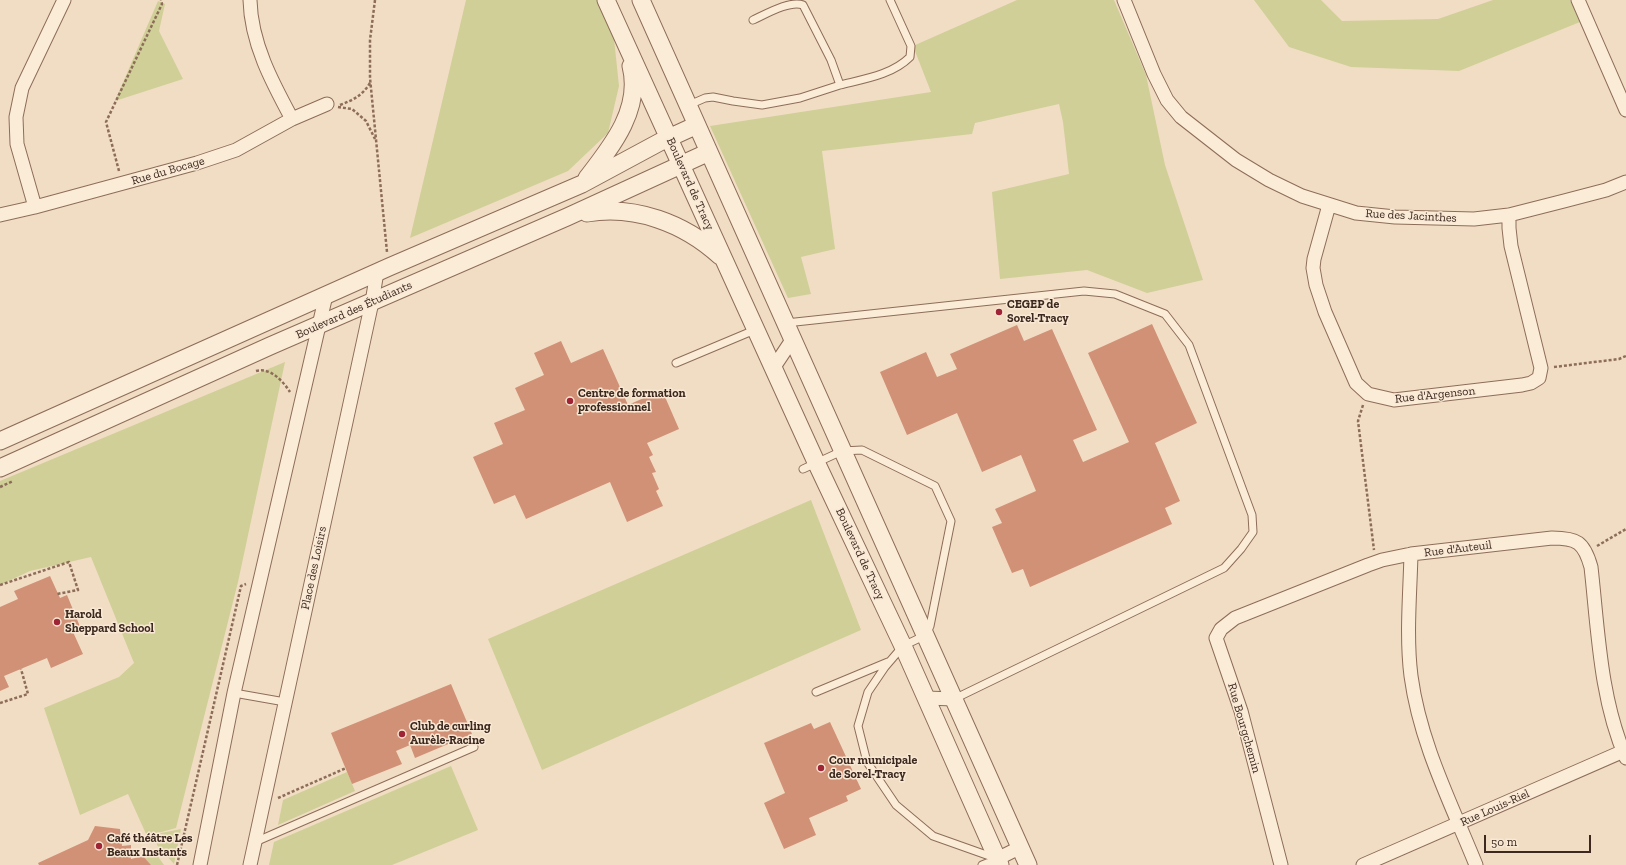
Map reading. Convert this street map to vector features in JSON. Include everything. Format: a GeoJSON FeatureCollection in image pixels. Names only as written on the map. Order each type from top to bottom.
{"type":"FeatureCollection","features":[{"type":"Feature","properties":{"kind":"street"},"geometry":{"type":"LineString","coordinates":[[35,207],[17,144],[16,117],[22,88],[64,0]]}},
{"type":"Feature","properties":{"kind":"street"},"geometry":{"type":"LineString","coordinates":[[250,0],[252,26],[263,61],[275,88],[292,119]]}},
{"type":"Feature","properties":{"kind":"street","name":"Boulevard de Tracy"},"geometry":{"type":"LineString","coordinates":[[606,0],[774,367],[810,466],[903,646],[926,698],[993,863]]}},
{"type":"Feature","properties":{"kind":"street"},"geometry":{"type":"LineString","coordinates":[[641,0],[792,340],[926,636],[1019,848],[1028,865]]}},
{"type":"Feature","properties":{"kind":"street","name":"Rue des Jacinthes"},"geometry":{"type":"LineString","coordinates":[[1124,0],[1154,74],[1167,100],[1182,117],[1236,160],[1269,180],[1302,196],[1356,213],[1396,217],[1474,219],[1509,215],[1578,198],[1606,190],[1626,182]]}},
{"type":"Feature","properties":{"kind":"street"},"geometry":{"type":"LineString","coordinates":[[1578,0],[1626,110]]}},
{"type":"Feature","properties":{"kind":"street"},"geometry":{"type":"LineString","coordinates":[[582,184],[622,129],[629,112],[633,97],[633,74],[625,43]]}},
{"type":"Feature","properties":{"kind":"street","name":"Rue du Bocage"},"geometry":{"type":"LineString","coordinates":[[0,215],[198,163],[236,150],[292,119],[327,104]]}},
{"type":"Feature","properties":{"kind":"street","name":"Boulevard des Étudiants"},"geometry":{"type":"LineString","coordinates":[[0,441],[377,272],[582,184],[669,138],[697,125]]}},
{"type":"Feature","properties":{"kind":"street","name":"Boulevard des Étudiants"},"geometry":{"type":"LineString","coordinates":[[0,468],[319,325],[567,217],[709,152]]}},
{"type":"Feature","properties":{"kind":"street"},"geometry":{"type":"LineString","coordinates":[[1329,205],[1314,259],[1313,268],[1316,285],[1325,312],[1352,375],[1356,382],[1368,394]]}},
{"type":"Feature","properties":{"kind":"street"},"geometry":{"type":"LineString","coordinates":[[567,217],[597,211],[615,210],[651,216],[700,240],[725,260]]}},
{"type":"Feature","properties":{"kind":"street"},"geometry":{"type":"LineString","coordinates":[[1509,215],[1511,246],[1542,368]]}},
{"type":"Feature","properties":{"kind":"street","name":"Place des Loisirs"},"geometry":{"type":"LineString","coordinates":[[250,865],[372,302],[377,272]]}},
{"type":"Feature","properties":{"kind":"street"},"geometry":{"type":"LineString","coordinates":[[200,865],[234,693],[326,295]]}},
{"type":"Feature","properties":{"kind":"street"},"geometry":{"type":"LineString","coordinates":[[774,367],[792,340]]}},
{"type":"Feature","properties":{"kind":"street","name":"Rue d'Argenson"},"geometry":{"type":"LineString","coordinates":[[1368,394],[1394,400],[1522,385],[1531,383],[1539,378],[1542,368]]}},
{"type":"Feature","properties":{"kind":"street","name":"Rue d'Auteuil"},"geometry":{"type":"LineString","coordinates":[[1476,865],[1444,791],[1419,715],[1411,676],[1408,628],[1411,554],[1552,538],[1577,540],[1587,552]]}},
{"type":"Feature","properties":{"kind":"street"},"geometry":{"type":"LineString","coordinates":[[1587,552],[1591,567],[1605,689],[1625,753]]}},
{"type":"Feature","properties":{"kind":"street","name":"Rue Bourgchemin"},"geometry":{"type":"LineString","coordinates":[[1281,865],[1242,711],[1216,638],[1221,629],[1235,618],[1376,562],[1411,554]]}},
{"type":"Feature","properties":{"kind":"street"},"geometry":{"type":"LineString","coordinates":[[926,698],[954,699]]}},
{"type":"Feature","properties":{"kind":"street","name":"Rue Louis-Riel"},"geometry":{"type":"LineString","coordinates":[[1363,865],[1625,753]]}},
{"type":"Feature","properties":{"kind":"street"},"geometry":{"type":"LineString","coordinates":[[993,863],[1019,848]]}},
{"type":"Feature","properties":{"kind":"lane"},"geometry":{"type":"LineString","coordinates":[[688,105],[705,98],[713,97],[762,105],[800,98],[891,70],[903,64],[910,57],[911,46],[890,0]]}},
{"type":"Feature","properties":{"kind":"lane"},"geometry":{"type":"LineString","coordinates":[[753,20],[791,3],[799,2],[803,4],[831,60],[840,85]]}},
{"type":"Feature","properties":{"kind":"lane"},"geometry":{"type":"LineString","coordinates":[[785,323],[1084,291],[1115,294],[1165,314],[1189,345],[1252,515],[1253,532],[1241,549],[1224,568],[954,699]]}},
{"type":"Feature","properties":{"kind":"lane"},"geometry":{"type":"LineString","coordinates":[[676,363],[757,329]]}},
{"type":"Feature","properties":{"kind":"lane"},"geometry":{"type":"LineString","coordinates":[[810,466],[842,451],[862,450],[936,486],[951,521],[930,626],[926,636],[903,646],[890,661],[868,692],[858,726],[867,762],[896,805],[933,836],[993,863]]}},
{"type":"Feature","properties":{"kind":"lane"},"geometry":{"type":"LineString","coordinates":[[816,692],[890,661]]}},
{"type":"Feature","properties":{"kind":"lane"},"geometry":{"type":"LineString","coordinates":[[234,693],[285,702]]}},
{"type":"Feature","properties":{"kind":"lane"},"geometry":{"type":"LineString","coordinates":[[255,842],[474,747]]}},
{"type":"Feature","properties":{"kind":"path"},"geometry":{"type":"LineString","coordinates":[[122,183],[106,122],[162,4],[161,0]]}},
{"type":"Feature","properties":{"kind":"path"},"geometry":{"type":"LineString","coordinates":[[375,0],[370,40],[371,83],[387,255]]}},
{"type":"Feature","properties":{"kind":"path"},"geometry":{"type":"LineString","coordinates":[[371,83],[357,98],[337,106],[352,109],[366,121],[376,142]]}},
{"type":"Feature","properties":{"kind":"path"},"geometry":{"type":"LineString","coordinates":[[1542,368],[1619,359],[1626,356]]}},
{"type":"Feature","properties":{"kind":"path"},"geometry":{"type":"LineString","coordinates":[[253,371],[260,370],[274,374],[284,383],[291,396]]}},
{"type":"Feature","properties":{"kind":"path"},"geometry":{"type":"LineString","coordinates":[[1368,394],[1358,421],[1376,562]]}},
{"type":"Feature","properties":{"kind":"path"},"geometry":{"type":"LineString","coordinates":[[0,487],[14,480]]}},
{"type":"Feature","properties":{"kind":"path"},"geometry":{"type":"LineString","coordinates":[[1587,552],[1626,529]]}},
{"type":"Feature","properties":{"kind":"path"},"geometry":{"type":"LineString","coordinates":[[0,585],[69,562],[78,590],[58,594]]}},
{"type":"Feature","properties":{"kind":"path"},"geometry":{"type":"LineString","coordinates":[[177,865],[241,586],[247,583]]}},
{"type":"Feature","properties":{"kind":"path"},"geometry":{"type":"LineString","coordinates":[[0,703],[28,694],[20,669]]}},
{"type":"Feature","properties":{"kind":"path"},"geometry":{"type":"LineString","coordinates":[[263,804],[346,768]]}},
{"type":"Feature","properties":{"kind":"shaded area"},"geometry":{"type":"Polygon","coordinates":[[[466,0],[601,0],[613,29],[619,86],[608,133],[568,171],[410,238],[466,0]]]}},
{"type":"Feature","properties":{"kind":"shaded area"},"geometry":{"type":"Polygon","coordinates":[[[1017,0],[1114,0],[1146,75],[1165,165],[1203,280],[1147,293],[1087,270],[1000,279],[992,192],[1069,174],[1063,122],[1059,104],[975,123],[972,134],[822,151],[835,249],[801,257],[811,294],[788,298],[710,126],[931,92],[913,46],[1017,0]]]}},
{"type":"Feature","properties":{"kind":"shaded area"},"geometry":{"type":"Polygon","coordinates":[[[1254,0],[1321,0],[1342,21],[1438,19],[1493,0],[1570,0],[1580,22],[1459,71],[1351,67],[1289,47],[1254,0]]]}},
{"type":"Feature","properties":{"kind":"shaded area"},"geometry":{"type":"Polygon","coordinates":[[[158,1],[165,4],[159,31],[183,79],[115,101],[158,1]]]}},
{"type":"Feature","properties":{"kind":"shaded area"},"geometry":{"type":"Polygon","coordinates":[[[285,362],[238,582],[176,828],[147,836],[128,794],[80,815],[44,708],[119,677],[134,663],[91,557],[30,571],[0,585],[0,481],[285,362]]]}},
{"type":"Feature","properties":{"kind":"shaded area"},"geometry":{"type":"Polygon","coordinates":[[[811,500],[861,630],[542,770],[488,639],[811,500]]]}},
{"type":"Feature","properties":{"kind":"shaded area"},"geometry":{"type":"Polygon","coordinates":[[[451,766],[478,830],[392,865],[269,865],[274,842],[451,766]]]}},
{"type":"Feature","properties":{"kind":"shaded area"},"geometry":{"type":"Polygon","coordinates":[[[347,772],[355,791],[278,825],[283,800],[347,772]]]}},
{"type":"Feature","properties":{"kind":"shaded area"},"geometry":{"type":"Polygon","coordinates":[[[181,829],[174,864],[157,845],[156,834],[181,829]]]}},
{"type":"Feature","properties":{"kind":"shaded area"},"geometry":{"type":"Polygon","coordinates":[[[154,851],[164,865],[151,865],[143,856],[144,853],[154,851]]]}},
{"type":"Feature","properties":{"kind":"building"},"geometry":{"type":"Polygon","coordinates":[[[1152,324],[1197,423],[1155,443],[1180,501],[1165,508],[1172,524],[1030,587],[1023,569],[1012,573],[992,527],[1002,523],[995,509],[1036,491],[1021,455],[982,472],[957,413],[907,435],[880,372],[926,352],[937,377],[957,369],[950,354],[1017,325],[1024,341],[1052,329],[1097,430],[1073,440],[1083,462],[1129,442],[1088,353],[1152,324]]]}},
{"type":"Feature","properties":{"kind":"building","name":"Centre de formation professionnel"},"geometry":{"type":"Polygon","coordinates":[[[561,341],[571,363],[603,349],[628,405],[662,390],[679,429],[647,443],[653,455],[649,457],[656,472],[652,473],[659,489],[656,491],[663,506],[627,522],[610,482],[526,519],[515,495],[494,504],[473,457],[503,444],[494,423],[525,410],[515,388],[544,375],[534,353],[561,341]]]}},
{"type":"Feature","properties":{"kind":"building"},"geometry":{"type":"Polygon","coordinates":[[[50,576],[60,598],[67,595],[81,629],[73,632],[83,654],[51,668],[47,658],[4,676],[9,687],[0,691],[0,607],[18,599],[14,591],[50,576]]]}},
{"type":"Feature","properties":{"kind":"building","name":"Club de curling Aurèle-Racine"},"geometry":{"type":"Polygon","coordinates":[[[451,684],[472,734],[415,758],[410,745],[396,751],[402,764],[352,784],[331,733],[451,684]]]}},
{"type":"Feature","properties":{"kind":"building"},"geometry":{"type":"Polygon","coordinates":[[[830,722],[861,789],[846,796],[848,801],[809,818],[816,835],[784,849],[764,803],[785,793],[764,743],[811,723],[814,729],[830,722]]]}},
{"type":"Feature","properties":{"kind":"building","name":"Café théâtre Les Beaux Instants"},"geometry":{"type":"Polygon","coordinates":[[[95,826],[120,829],[122,846],[131,845],[131,859],[143,856],[151,865],[39,865],[38,863],[88,840],[95,826]]]}},
{"type":"Feature","properties":{"kind":"place","name":"CEGEP de Sorel-Tracy"},"geometry":{"type":"Point","coordinates":[999,312]}},
{"type":"Feature","properties":{"kind":"place","name":"Centre de formation professionnel"},"geometry":{"type":"Point","coordinates":[570,401]}},
{"type":"Feature","properties":{"kind":"place","name":"Harold Sheppard School"},"geometry":{"type":"Point","coordinates":[57,622]}},
{"type":"Feature","properties":{"kind":"place","name":"Club de curling Aurèle-Racine"},"geometry":{"type":"Point","coordinates":[402,734]}},
{"type":"Feature","properties":{"kind":"place","name":"Cour municipale de Sorel-Tracy"},"geometry":{"type":"Point","coordinates":[821,768]}},
{"type":"Feature","properties":{"kind":"place","name":"Café théâtre Les Beaux Instants"},"geometry":{"type":"Point","coordinates":[99,846]}}]}
